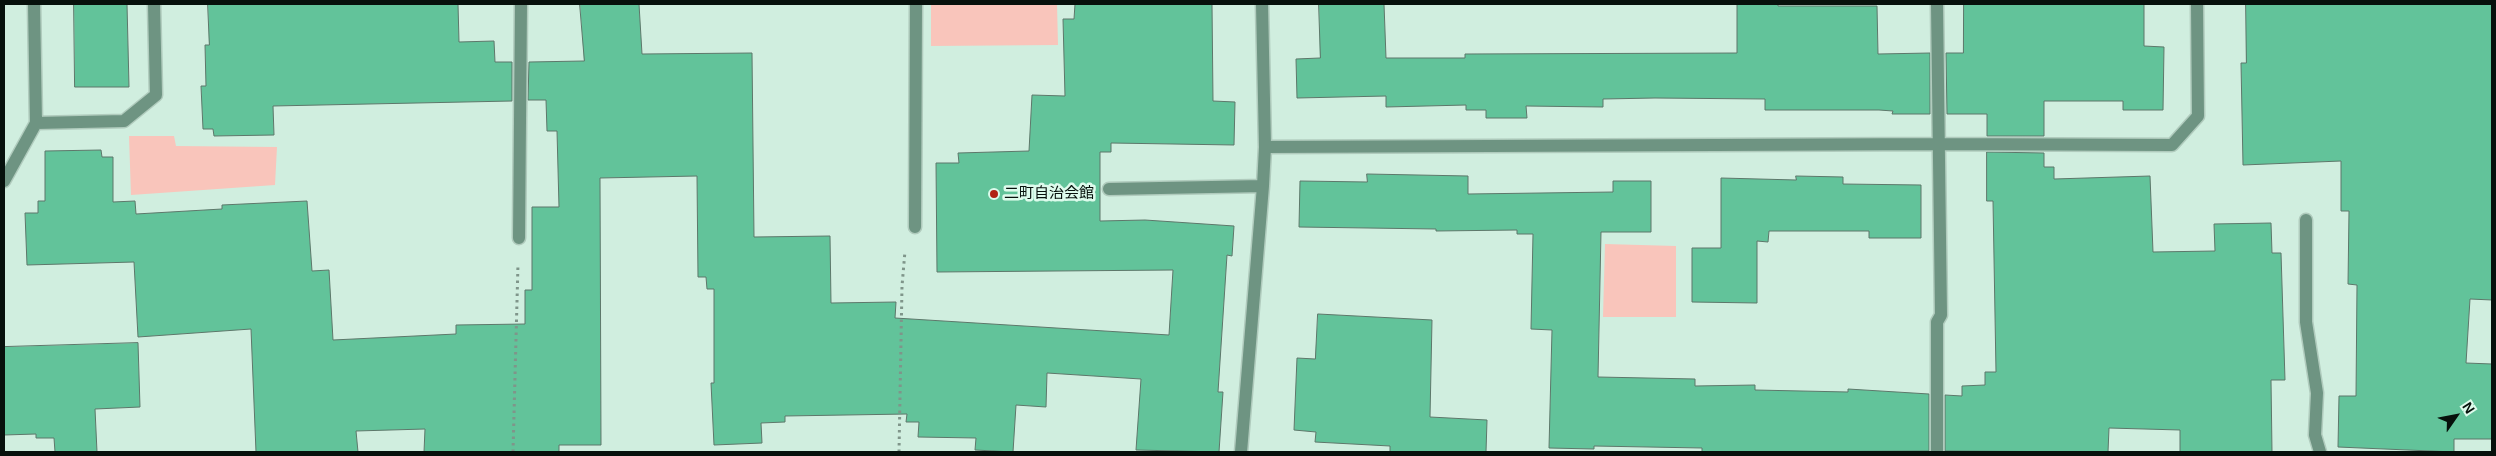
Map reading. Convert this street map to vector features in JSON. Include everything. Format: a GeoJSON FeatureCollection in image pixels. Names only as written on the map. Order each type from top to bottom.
{"type":"FeatureCollection","features":[{"type":"Feature","properties":{"kind":"street"},"geometry":{"type":"LineString","coordinates":[[4,181],[36,123],[34,4]]}},
{"type":"Feature","properties":{"kind":"street"},"geometry":{"type":"LineString","coordinates":[[36,123],[124,121],[156,96],[154,4]]}},
{"type":"Feature","properties":{"kind":"street"},"geometry":{"type":"LineString","coordinates":[[519,238],[521,4]]}},
{"type":"Feature","properties":{"kind":"street"},"geometry":{"type":"LineString","coordinates":[[915,227],[916,4]]}},
{"type":"Feature","properties":{"kind":"street"},"geometry":{"type":"LineString","coordinates":[[1241,452],[1265,147],[1262,4]]}},
{"type":"Feature","properties":{"kind":"street"},"geometry":{"type":"LineString","coordinates":[[1937,4],[1941,315],[1937,322],[1937,452]]}},
{"type":"Feature","properties":{"kind":"street"},"geometry":{"type":"LineString","coordinates":[[1265,147],[1939,144],[2172,145],[2198,116],[2197,4]]}},
{"type":"Feature","properties":{"kind":"street"},"geometry":{"type":"LineString","coordinates":[[1109,189],[1263,186]]}},
{"type":"Feature","properties":{"kind":"street"},"geometry":{"type":"LineString","coordinates":[[2306,220],[2306,322],[2317,393],[2314,435],[2320,452]]}},
{"type":"Feature","properties":{"kind":"path"},"geometry":{"type":"LineString","coordinates":[[899,452],[902,286],[906,235],[915,227]]}},
{"type":"Feature","properties":{"kind":"path"},"geometry":{"type":"LineString","coordinates":[[513,452],[518,339],[519,238]]}},
{"type":"Feature","properties":{"kind":"shaded area"},"geometry":{"type":"Polygon","coordinates":[[[931,4],[1057,4],[1058,45],[931,46],[931,4]]]}},
{"type":"Feature","properties":{"kind":"shaded area"},"geometry":{"type":"Polygon","coordinates":[[[129,136],[174,136],[176,146],[277,147],[275,185],[131,195],[129,136]]]}},
{"type":"Feature","properties":{"kind":"shaded area"},"geometry":{"type":"Polygon","coordinates":[[[1605,244],[1676,246],[1676,317],[1603,317],[1605,244]]]}},
{"type":"Feature","properties":{"kind":"building"},"geometry":{"type":"Polygon","coordinates":[[[74,4],[127,4],[129,87],[75,87],[74,4]]]}},
{"type":"Feature","properties":{"kind":"building"},"geometry":{"type":"Polygon","coordinates":[[[208,4],[458,4],[459,42],[494,41],[495,62],[512,62],[512,101],[273,106],[274,135],[214,136],[213,129],[203,129],[201,86],[206,86],[205,45],[209,45],[208,4]]]}},
{"type":"Feature","properties":{"kind":"building"},"geometry":{"type":"Polygon","coordinates":[[[580,4],[639,4],[642,54],[752,53],[754,237],[830,236],[831,303],[896,302],[895,318],[1169,335],[1173,270],[937,272],[936,163],[959,163],[958,153],[1029,151],[1032,95],[1065,96],[1063,19],[1074,19],[1075,4],[1212,4],[1213,101],[1235,102],[1234,145],[1111,143],[1111,152],[1100,152],[1100,221],[1145,220],[1234,226],[1232,256],[1227,255],[1218,392],[1223,392],[1219,452],[1136,450],[1141,379],[1047,373],[1046,407],[1016,405],[1013,452],[975,450],[976,438],[918,437],[919,422],[906,422],[907,414],[785,416],[785,422],[761,423],[762,443],[714,445],[711,383],[714,383],[714,289],[707,289],[706,277],[698,277],[697,176],[600,178],[601,445],[559,445],[559,452],[424,452],[425,429],[356,431],[358,452],[256,452],[251,329],[138,337],[134,262],[27,265],[25,213],[38,213],[38,201],[45,201],[45,151],[101,150],[102,157],[113,157],[113,202],[135,201],[136,214],[222,209],[222,205],[307,201],[312,271],[329,270],[333,340],[456,334],[456,325],[525,324],[525,290],[532,290],[532,207],[559,207],[557,131],[547,131],[546,100],[528,100],[529,62],[584,61],[580,4]]]}},
{"type":"Feature","properties":{"kind":"building"},"geometry":{"type":"Polygon","coordinates":[[[1319,4],[1384,4],[1386,58],[1465,58],[1465,54],[1737,53],[1737,4],[1877,6],[1878,54],[1930,53],[1930,114],[1892,114],[1893,111],[1879,110],[1765,110],[1765,99],[1655,98],[1603,99],[1603,107],[1526,106],[1527,118],[1486,118],[1486,110],[1466,110],[1466,105],[1386,107],[1386,96],[1297,98],[1296,59],[1320,58],[1319,4]]]}},
{"type":"Feature","properties":{"kind":"building"},"geometry":{"type":"Polygon","coordinates":[[[1964,4],[2144,4],[2144,46],[2164,47],[2163,110],[2123,110],[2123,101],[2044,101],[2044,136],[1987,136],[1987,114],[1947,114],[1946,53],[1963,53],[1964,4]]]}},
{"type":"Feature","properties":{"kind":"building"},"geometry":{"type":"Polygon","coordinates":[[[2246,4],[2492,4],[2492,300],[2470,299],[2466,363],[2492,364],[2492,439],[2454,439],[2454,452],[2338,447],[2339,396],[2356,396],[2357,285],[2348,284],[2349,211],[2341,211],[2341,161],[2243,165],[2241,63],[2246,63],[2246,4]]]}},
{"type":"Feature","properties":{"kind":"building"},"geometry":{"type":"Polygon","coordinates":[[[1987,152],[2044,153],[2044,167],[2054,167],[2054,179],[2150,176],[2153,252],[2215,251],[2214,224],[2271,223],[2272,253],[2281,253],[2285,380],[2271,380],[2272,452],[2180,452],[2180,430],[2109,428],[2108,452],[1945,451],[1945,395],[1962,396],[1962,386],[1985,385],[1985,372],[1996,372],[1993,201],[1987,201],[1987,152]]]}},
{"type":"Feature","properties":{"kind":"building"},"geometry":{"type":"Polygon","coordinates":[[[1367,174],[1468,176],[1468,194],[1613,192],[1613,181],[1651,181],[1651,232],[1601,232],[1598,377],[1695,379],[1695,386],[1755,385],[1755,390],[1848,392],[1848,389],[1929,394],[1929,451],[1702,452],[1702,448],[1594,446],[1594,449],[1549,448],[1552,330],[1531,329],[1533,234],[1517,234],[1517,230],[1436,231],[1436,229],[1299,227],[1300,181],[1367,182],[1367,174]]]}},
{"type":"Feature","properties":{"kind":"building"},"geometry":{"type":"Polygon","coordinates":[[[1796,176],[1843,177],[1843,184],[1921,185],[1921,238],[1869,238],[1869,231],[1769,231],[1768,242],[1757,241],[1757,303],[1692,302],[1692,248],[1721,248],[1721,178],[1796,180],[1796,176]]]}},
{"type":"Feature","properties":{"kind":"building"},"geometry":{"type":"Polygon","coordinates":[[[1318,314],[1432,320],[1430,417],[1487,420],[1486,452],[1390,452],[1390,446],[1315,442],[1316,432],[1294,430],[1297,358],[1315,359],[1318,314]]]}},
{"type":"Feature","properties":{"kind":"building"},"geometry":{"type":"Polygon","coordinates":[[[138,343],[140,407],[95,409],[97,452],[55,452],[54,438],[36,438],[36,434],[4,435],[4,347],[138,343]]]}},
{"type":"Feature","properties":{"kind":"place","name":"二町自治会館"},"geometry":{"type":"Point","coordinates":[994,194]}}]}
